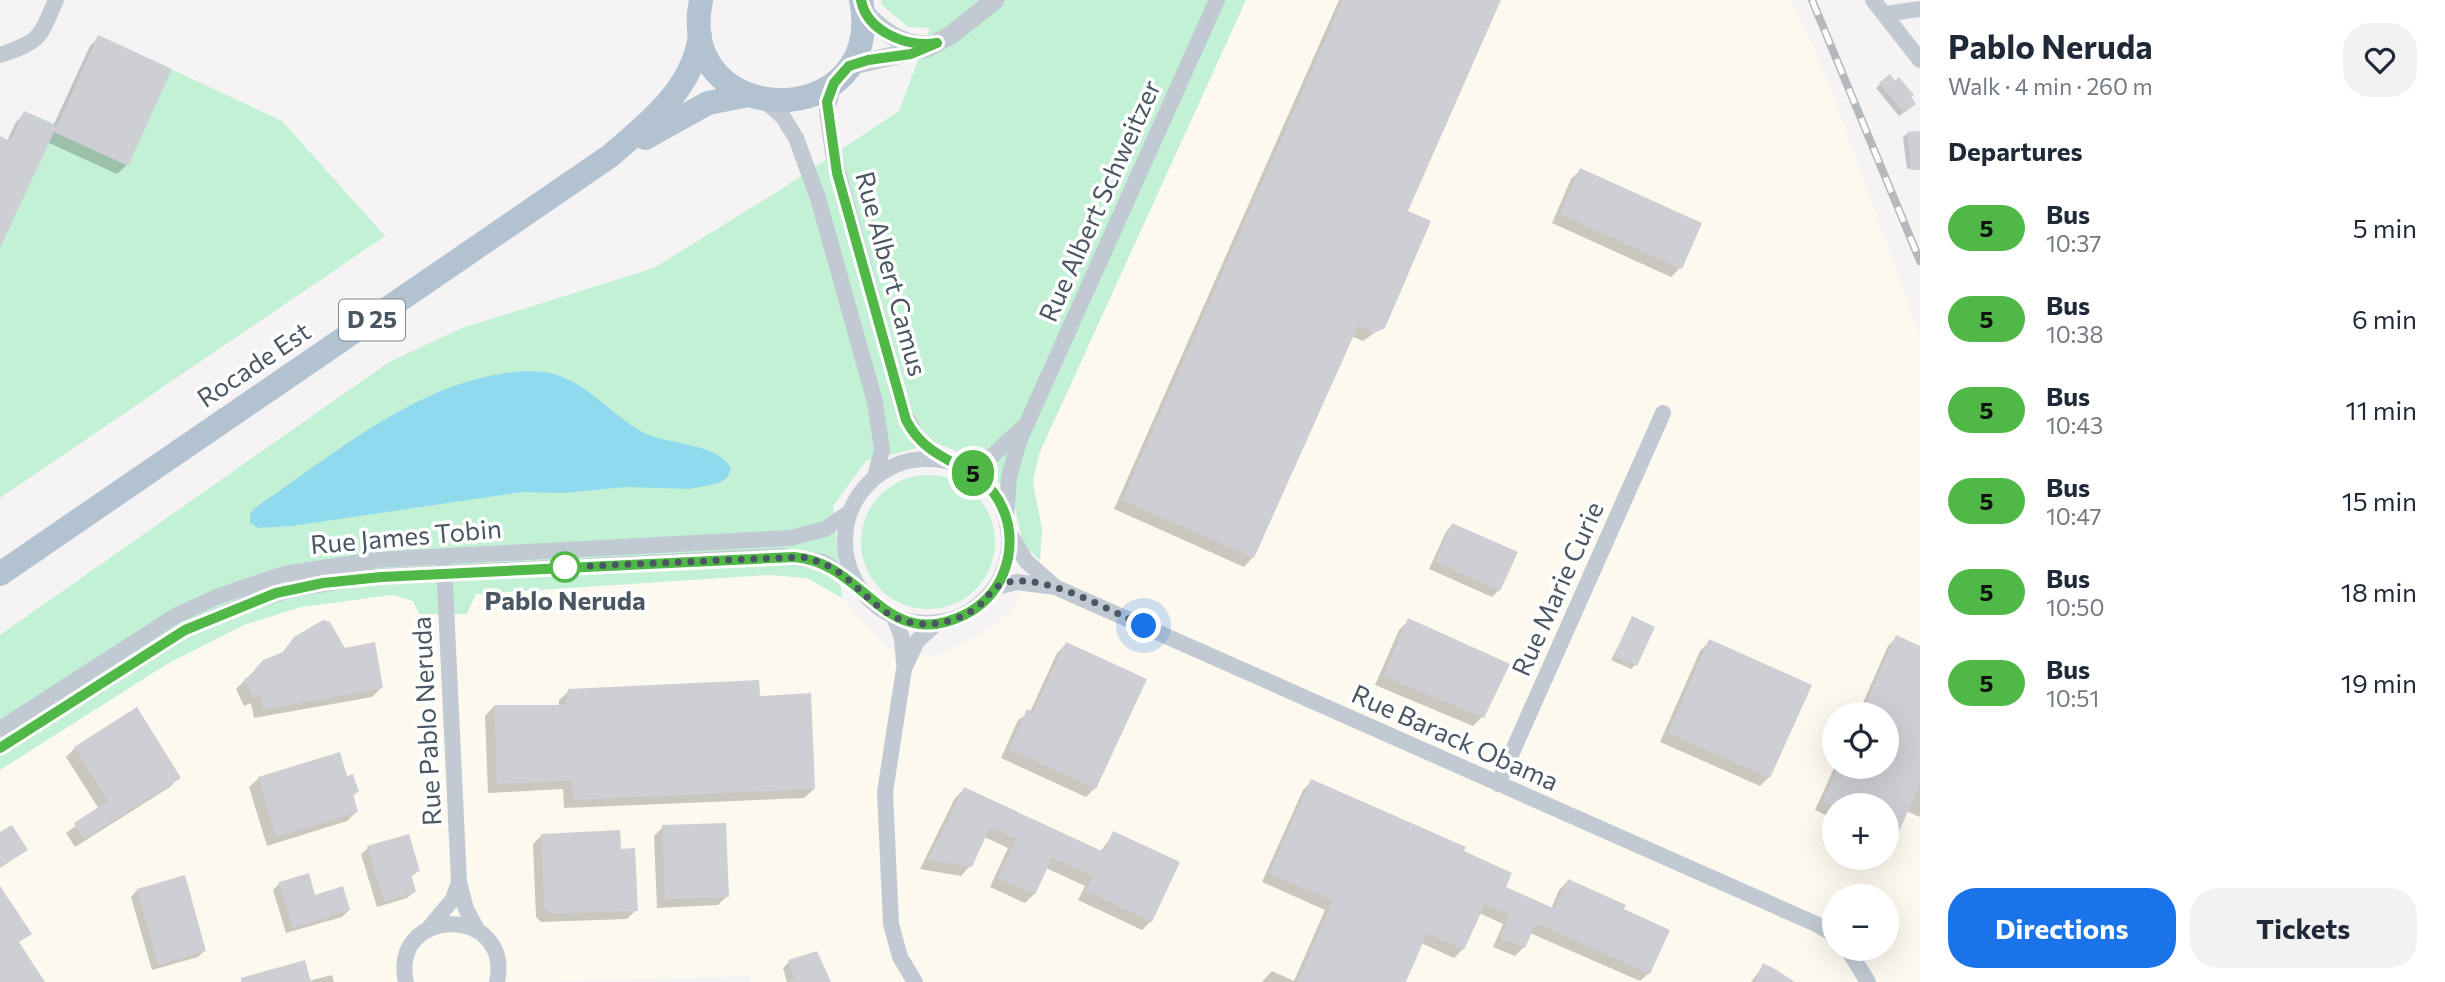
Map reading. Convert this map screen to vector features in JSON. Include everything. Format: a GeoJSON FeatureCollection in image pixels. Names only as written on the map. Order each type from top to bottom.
{"type":"FeatureCollection","features":[{"type":"Feature","properties":{"kind":"main road"},"geometry":{"type":"LineString","coordinates":[[701,0],[700,36],[709,61],[720,75],[757,98]]}},
{"type":"Feature","properties":{"kind":"main road"},"geometry":{"type":"LineString","coordinates":[[842,75],[861,39],[862,5]]}},
{"type":"Feature","properties":{"kind":"main road","name":"Rocade Est"},"geometry":{"type":"LineString","coordinates":[[610,156],[653,118],[683,84],[697,54],[700,36]]}},
{"type":"Feature","properties":{"kind":"main road","name":"Rocade Est"},"geometry":{"type":"LineString","coordinates":[[0,574],[610,156],[708,103],[757,98],[802,100],[842,75]]}},
{"type":"Feature","properties":{"kind":"street"},"geometry":{"type":"LineString","coordinates":[[0,55],[31,44],[40,37],[57,0]]}},
{"type":"Feature","properties":{"kind":"street"},"geometry":{"type":"LineString","coordinates":[[842,75],[868,60],[911,54],[937,43],[995,0]]}},
{"type":"Feature","properties":{"kind":"street","name":"Rue Albert Schweitzer"},"geometry":{"type":"LineString","coordinates":[[1008,524],[1009,477],[1027,422],[1217,0]]}},
{"type":"Feature","properties":{"kind":"street"},"geometry":{"type":"LineString","coordinates":[[1873,0],[1920,60]]}},
{"type":"Feature","properties":{"kind":"street"},"geometry":{"type":"LineString","coordinates":[[862,5],[884,30],[902,41],[918,45],[937,43]]}},
{"type":"Feature","properties":{"kind":"street"},"geometry":{"type":"LineString","coordinates":[[1885,14],[1920,9]]}},
{"type":"Feature","properties":{"kind":"street","name":"Rue Albert Camus"},"geometry":{"type":"LineString","coordinates":[[842,75],[827,111],[832,153],[903,411],[924,446],[953,463]]}},
{"type":"Feature","properties":{"kind":"street","name":"Rue Albert Camus"},"geometry":{"type":"LineString","coordinates":[[757,98],[778,110],[793,131],[818,198],[875,402],[882,450],[875,477]]}},
{"type":"Feature","properties":{"kind":"street","name":"Rue Marie Curie"},"geometry":{"type":"LineString","coordinates":[[1498,784],[1663,413]]}},
{"type":"Feature","properties":{"kind":"street","name":"Rue Albert Schweitzer"},"geometry":{"type":"LineString","coordinates":[[953,463],[992,456],[1027,422]]}},
{"type":"Feature","properties":{"kind":"street"},"geometry":{"type":"LineString","coordinates":[[909,461],[953,463],[991,489],[1008,524],[1008,557],[996,587],[968,613],[937,623],[918,623],[894,617],[873,603],[856,583],[845,545],[850,512],[875,477],[909,461]]}},
{"type":"Feature","properties":{"kind":"street","name":"Rue James Tobin"},"geometry":{"type":"LineString","coordinates":[[0,748],[166,642],[234,608],[276,593],[323,583],[444,565],[790,538],[825,529],[850,512]]}},
{"type":"Feature","properties":{"kind":"street","name":"Rue Barack Obama"},"geometry":{"type":"LineString","coordinates":[[1008,524],[1026,561],[1055,587]]}},
{"type":"Feature","properties":{"kind":"street","name":"Rue James Tobin"},"geometry":{"type":"LineString","coordinates":[[0,729],[165,623],[228,593],[284,574],[331,565],[794,557],[822,562],[856,583]]}},
{"type":"Feature","properties":{"kind":"street","name":"Rue Pablo Neruda"},"geometry":{"type":"LineString","coordinates":[[444,565],[459,883],[466,909],[478,931],[489,941],[496,954],[497,982]]}},
{"type":"Feature","properties":{"kind":"street","name":"Rue Barack Obama"},"geometry":{"type":"LineString","coordinates":[[996,587],[1017,582],[1055,587],[1822,928]]}},
{"type":"Feature","properties":{"kind":"street"},"geometry":{"type":"LineString","coordinates":[[894,617],[902,638],[904,669],[889,757],[885,831],[893,936],[900,957],[915,982]]}},
{"type":"Feature","properties":{"kind":"street"},"geometry":{"type":"LineString","coordinates":[[904,669],[917,641],[937,623]]}},
{"type":"Feature","properties":{"kind":"street"},"geometry":{"type":"LineString","coordinates":[[406,982],[404,967],[408,950],[453,899],[459,883]]}},
{"type":"Feature","properties":{"kind":"street"},"geometry":{"type":"LineString","coordinates":[[428,929],[457,923],[478,931]]}},
{"type":"Feature","properties":{"kind":"street"},"geometry":{"type":"LineString","coordinates":[[1855,961],[1868,982]]}},
{"type":"Feature","properties":{"kind":"shaded area"},"geometry":{"type":"Polygon","coordinates":[[[1246,0],[1791,0],[1828,81],[1920,336],[1920,982],[750,982],[749,976],[532,982],[0,982],[0,770],[167,664],[244,625],[301,607],[392,595],[413,601],[476,594],[768,575],[807,578],[842,598],[887,649],[933,657],[981,634],[1010,613],[1040,560],[1042,529],[1033,483],[1039,454],[1246,0]]]}},
{"type":"Feature","properties":{"kind":"green space"},"geometry":{"type":"Polygon","coordinates":[[[882,0],[1246,0],[1039,454],[1033,483],[1042,529],[1040,560],[1023,545],[1012,494],[968,456],[937,443],[866,461],[833,506],[842,598],[807,578],[768,575],[476,594],[467,614],[419,614],[413,601],[392,595],[301,607],[244,625],[167,664],[0,770],[0,635],[389,362],[462,328],[654,268],[783,188],[899,111],[930,28],[908,27],[881,4],[882,0]]]}},
{"type":"Feature","properties":{"kind":"green space"},"geometry":{"type":"Polygon","coordinates":[[[98,35],[282,121],[385,236],[0,498],[0,136],[10,141],[24,111],[57,125],[98,35]]]}},
{"type":"Feature","properties":{"kind":"green space"},"geometry":{"type":"Polygon","coordinates":[[[928,475],[954,480],[975,495],[990,516],[995,542],[990,568],[975,589],[954,604],[928,609],[902,604],[881,589],[866,568],[861,542],[866,516],[881,495],[902,480],[928,475]]]}},
{"type":"Feature","properties":{"kind":"water"},"geometry":{"type":"Polygon","coordinates":[[[528,371],[551,373],[567,379],[649,435],[695,446],[717,455],[731,469],[727,478],[719,483],[690,489],[626,487],[563,493],[522,492],[292,526],[258,528],[250,523],[250,514],[256,507],[351,441],[418,401],[454,386],[490,376],[528,371]]]}},
{"type":"Feature","properties":{"kind":"building"},"geometry":{"type":"Polygon","coordinates":[[[1343,0],[1501,0],[1408,211],[1431,221],[1385,328],[1374,333],[1358,326],[1254,558],[1122,500],[1343,0]]]}},
{"type":"Feature","properties":{"kind":"building"},"geometry":{"type":"Polygon","coordinates":[[[98,35],[172,69],[128,166],[54,132],[0,248],[0,136],[10,141],[24,111],[57,126],[98,35]]]}},
{"type":"Feature","properties":{"kind":"building"},"geometry":{"type":"Polygon","coordinates":[[[1890,74],[1895,81],[1899,77],[1914,95],[1911,97],[1916,104],[1904,113],[1879,83],[1890,74]]]}},
{"type":"Feature","properties":{"kind":"building"},"geometry":{"type":"Polygon","coordinates":[[[1920,131],[1920,170],[1911,170],[1907,132],[1920,131]]]}},
{"type":"Feature","properties":{"kind":"building"},"geometry":{"type":"Polygon","coordinates":[[[1580,168],[1702,223],[1682,269],[1560,214],[1580,168]]]}},
{"type":"Feature","properties":{"kind":"building"},"geometry":{"type":"Polygon","coordinates":[[[1452,523],[1518,552],[1500,591],[1435,562],[1452,523]]]}},
{"type":"Feature","properties":{"kind":"building"},"geometry":{"type":"Polygon","coordinates":[[[1632,616],[1655,627],[1637,666],[1614,656],[1632,616]]]}},
{"type":"Feature","properties":{"kind":"building"},"geometry":{"type":"Polygon","coordinates":[[[1408,618],[1510,664],[1484,718],[1383,676],[1408,618]]]}},
{"type":"Feature","properties":{"kind":"building"},"geometry":{"type":"Polygon","coordinates":[[[323,620],[330,622],[345,648],[375,642],[383,688],[263,710],[260,695],[253,697],[244,679],[256,673],[255,669],[263,660],[283,652],[294,637],[323,620]]]}},
{"type":"Feature","properties":{"kind":"building"},"geometry":{"type":"Polygon","coordinates":[[[1896,635],[1920,646],[1920,783],[1899,832],[1899,793],[1826,793],[1832,779],[1899,779],[1899,702],[1866,702],[1896,635]]]}},
{"type":"Feature","properties":{"kind":"building"},"geometry":{"type":"Polygon","coordinates":[[[1709,639],[1812,685],[1770,778],[1668,733],[1709,639]]]}},
{"type":"Feature","properties":{"kind":"building"},"geometry":{"type":"Polygon","coordinates":[[[1066,642],[1147,679],[1096,789],[1009,749],[1027,709],[1033,712],[1066,642]]]}},
{"type":"Feature","properties":{"kind":"building"},"geometry":{"type":"Polygon","coordinates":[[[759,680],[760,696],[811,693],[815,789],[573,800],[572,781],[497,784],[494,705],[566,705],[568,689],[759,680]]]}},
{"type":"Feature","properties":{"kind":"building"},"geometry":{"type":"Polygon","coordinates":[[[137,707],[181,778],[84,839],[74,823],[108,801],[74,747],[137,707]]]}},
{"type":"Feature","properties":{"kind":"building"},"geometry":{"type":"Polygon","coordinates":[[[340,752],[347,776],[353,774],[359,792],[353,794],[358,812],[276,837],[258,777],[340,752]]]}},
{"type":"Feature","properties":{"kind":"building"},"geometry":{"type":"Polygon","coordinates":[[[1311,779],[1466,847],[1464,851],[1512,873],[1506,887],[1555,909],[1568,879],[1626,905],[1624,909],[1670,930],[1650,974],[1536,923],[1525,948],[1500,938],[1510,915],[1485,904],[1464,950],[1427,933],[1406,982],[1297,982],[1333,901],[1269,873],[1311,779]]]}},
{"type":"Feature","properties":{"kind":"building"},"geometry":{"type":"Polygon","coordinates":[[[964,787],[1104,852],[1113,831],[1180,862],[1152,922],[1086,891],[1093,876],[1052,858],[1035,895],[998,878],[1016,839],[990,827],[972,867],[928,860],[964,787]]]}},
{"type":"Feature","properties":{"kind":"building"},"geometry":{"type":"Polygon","coordinates":[[[726,823],[729,897],[665,899],[662,825],[726,823]]]}},
{"type":"Feature","properties":{"kind":"building"},"geometry":{"type":"Polygon","coordinates":[[[12,825],[28,850],[0,868],[0,832],[12,825]]]}},
{"type":"Feature","properties":{"kind":"building"},"geometry":{"type":"Polygon","coordinates":[[[620,830],[621,849],[635,848],[638,911],[550,914],[544,908],[541,834],[620,830]]]}},
{"type":"Feature","properties":{"kind":"building"},"geometry":{"type":"Polygon","coordinates":[[[409,834],[420,871],[411,874],[416,892],[384,902],[367,846],[409,834]]]}},
{"type":"Feature","properties":{"kind":"building"},"geometry":{"type":"Polygon","coordinates":[[[309,873],[315,895],[343,886],[350,910],[293,928],[279,882],[309,873]]]}},
{"type":"Feature","properties":{"kind":"building"},"geometry":{"type":"Polygon","coordinates":[[[185,875],[206,951],[158,965],[137,889],[185,875]]]}},
{"type":"Feature","properties":{"kind":"building"},"geometry":{"type":"Polygon","coordinates":[[[0,886],[32,934],[19,942],[45,982],[0,982],[0,886]]]}},
{"type":"Feature","properties":{"kind":"building"},"geometry":{"type":"Polygon","coordinates":[[[817,951],[831,982],[790,982],[795,979],[788,960],[817,951]]]}},
{"type":"Feature","properties":{"kind":"building"},"geometry":{"type":"Polygon","coordinates":[[[305,960],[311,982],[241,982],[241,978],[305,960]]]}},
{"type":"Feature","properties":{"kind":"building"},"geometry":{"type":"Polygon","coordinates":[[[1763,963],[1775,969],[1795,982],[1755,982],[1763,963]]]}},
{"type":"Feature","properties":{"kind":"railway"},"geometry":{"type":"LineString","coordinates":[[1812,0],[1920,261]]}},
{"type":"Feature","properties":{"kind":"bus line","name":"5"},"geometry":{"type":"LineString","coordinates":[[0,748],[197,624],[262,597],[337,581],[444,573],[794,557],[816,560],[841,572],[856,583],[877,607],[906,621],[944,622],[956,619],[978,606],[996,587],[1007,563],[1010,537],[1006,517],[1002,505],[986,484],[971,471],[929,451],[906,420],[837,173],[827,111],[829,94],[834,83],[849,66],[868,60],[919,52],[937,43],[909,44],[894,37],[863,10],[861,0]]}},
{"type":"Feature","properties":{"kind":"place","name":"Pablo Neruda"},"geometry":{"type":"Point","coordinates":[565,567]}},
{"type":"Feature","properties":{"kind":"route"},"geometry":{"type":"LineString","coordinates":[[565,567],[801,557],[822,562],[841,572],[856,583],[877,607],[906,621],[937,623],[956,619],[978,606],[996,587],[1024,582],[1055,587],[1144,626]]}}]}
